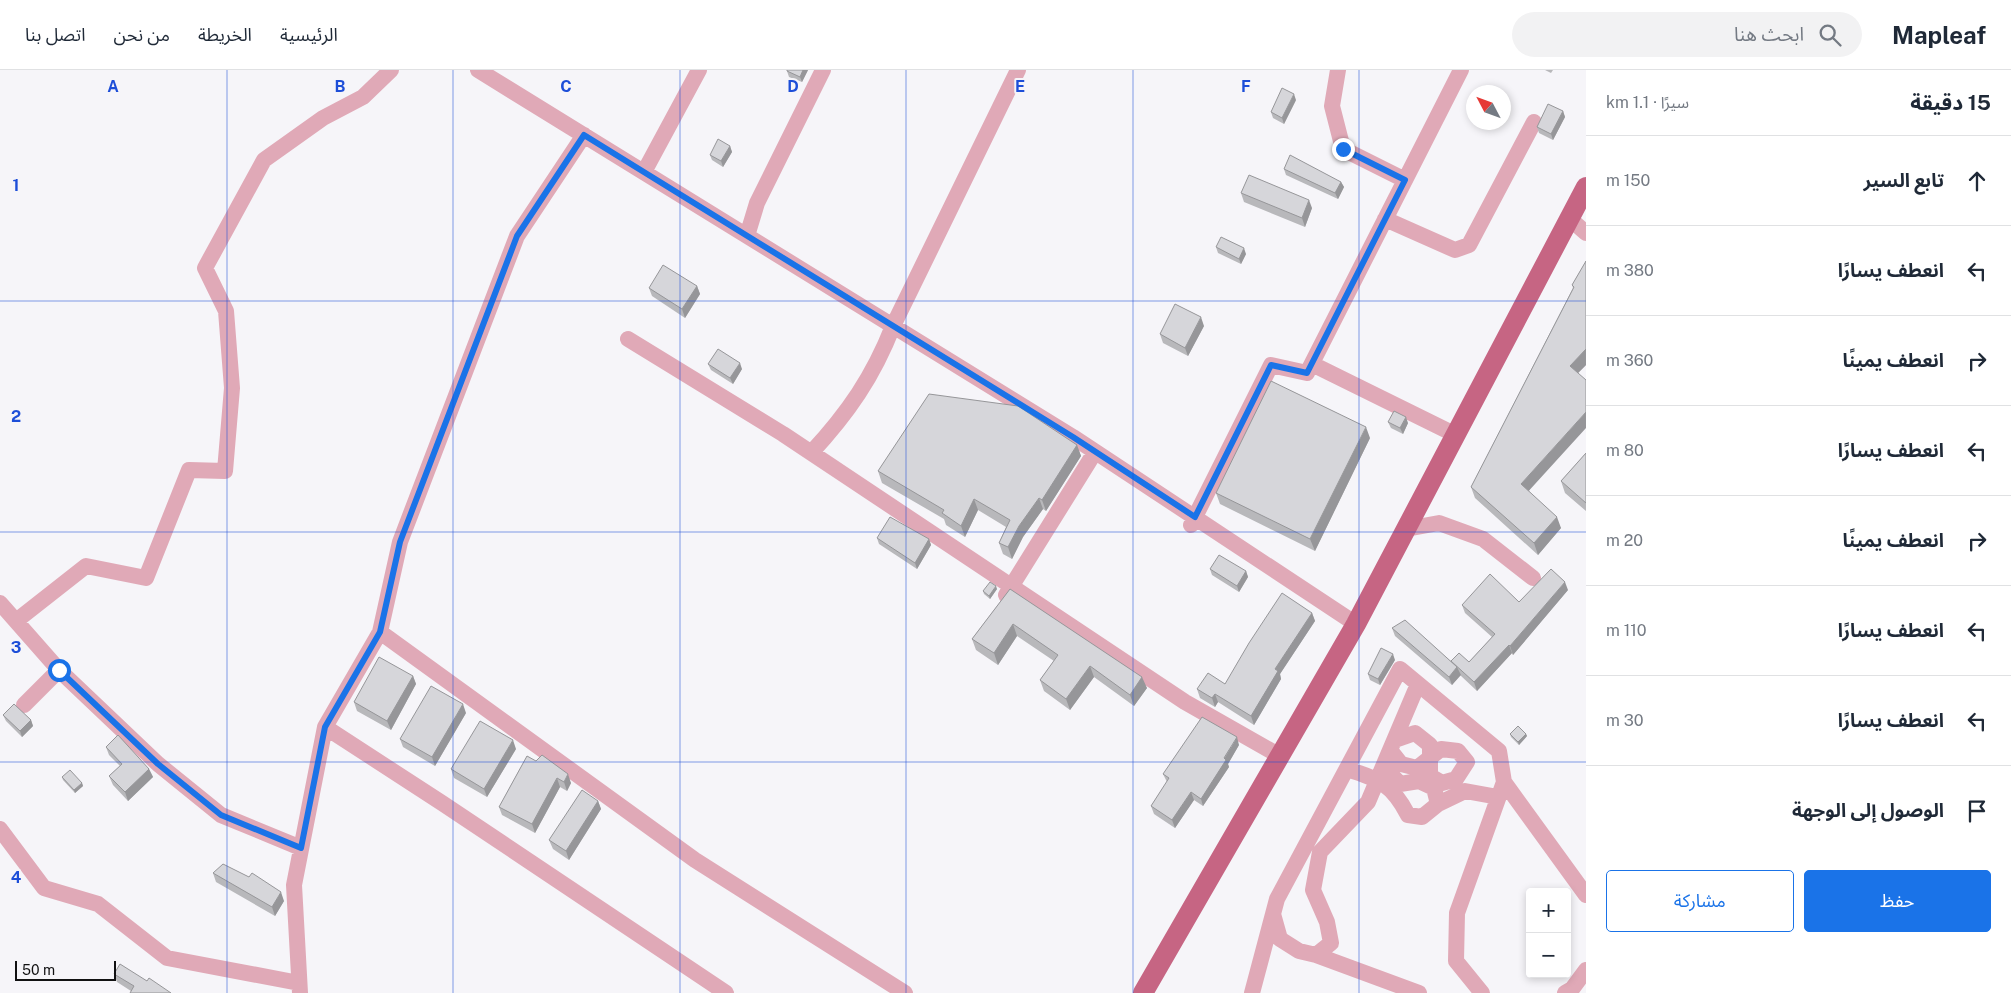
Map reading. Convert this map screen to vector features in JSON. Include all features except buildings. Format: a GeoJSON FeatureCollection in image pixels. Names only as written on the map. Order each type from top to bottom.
{"type":"FeatureCollection","features":[{"type":"Feature","properties":{"kind":"main road"},"geometry":{"type":"LineString","coordinates":[[1143,993],[1356,624],[1586,188]]}},
{"type":"Feature","properties":{"kind":"street"},"geometry":{"type":"LineString","coordinates":[[16,621],[86,566],[146,578],[189,470],[225,471],[232,388],[226,311],[205,268],[264,160],[323,118],[363,97],[391,70]]}},
{"type":"Feature","properties":{"kind":"street"},"geometry":{"type":"LineString","coordinates":[[478,70],[1096,452],[1193,521],[1356,624]]}},
{"type":"Feature","properties":{"kind":"street"},"geometry":{"type":"LineString","coordinates":[[644,172],[699,70]]}},
{"type":"Feature","properties":{"kind":"street"},"geometry":{"type":"LineString","coordinates":[[747,236],[758,203],[823,70]]}},
{"type":"Feature","properties":{"kind":"street"},"geometry":{"type":"LineString","coordinates":[[811,453],[843,418],[880,359],[893,326],[1018,70]]}},
{"type":"Feature","properties":{"kind":"street"},"geometry":{"type":"LineString","coordinates":[[1338,70],[1332,106],[1343,149],[1405,180]]}},
{"type":"Feature","properties":{"kind":"street"},"geometry":{"type":"LineString","coordinates":[[1193,521],[1271,365],[1307,373],[1461,70]]}},
{"type":"Feature","properties":{"kind":"street"},"geometry":{"type":"LineString","coordinates":[[1385,219],[1455,250],[1469,245],[1534,122]]}},
{"type":"Feature","properties":{"kind":"street"},"geometry":{"type":"LineString","coordinates":[[0,830],[44,888],[98,904],[167,958],[300,988],[294,885],[325,727],[380,632],[400,542],[517,236],[584,135]]}},
{"type":"Feature","properties":{"kind":"street"},"geometry":{"type":"LineString","coordinates":[[1570,219],[1586,232]]}},
{"type":"Feature","properties":{"kind":"street"},"geometry":{"type":"LineString","coordinates":[[628,339],[811,453],[1185,702],[1280,756]]}},
{"type":"Feature","properties":{"kind":"street"},"geometry":{"type":"LineString","coordinates":[[1312,364],[1456,435]]}},
{"type":"Feature","properties":{"kind":"street"},"geometry":{"type":"LineString","coordinates":[[996,608],[1012,586],[1096,452]]}},
{"type":"Feature","properties":{"kind":"street"},"geometry":{"type":"LineString","coordinates":[[1406,529],[1439,523],[1483,538],[1533,578]]}},
{"type":"Feature","properties":{"kind":"street"},"geometry":{"type":"LineString","coordinates":[[0,603],[59,670],[158,764],[221,815],[301,848]]}},
{"type":"Feature","properties":{"kind":"street"},"geometry":{"type":"LineString","coordinates":[[380,632],[695,860],[905,993]]}},
{"type":"Feature","properties":{"kind":"street"},"geometry":{"type":"LineString","coordinates":[[1252,993],[1277,900],[1400,669],[1499,752],[1501,789],[1457,913],[1456,961],[1482,993]]}},
{"type":"Feature","properties":{"kind":"street"},"geometry":{"type":"LineString","coordinates":[[24,705],[59,670]]}},
{"type":"Feature","properties":{"kind":"street"},"geometry":{"type":"LineString","coordinates":[[1316,955],[1331,943],[1327,922],[1313,890],[1320,852],[1368,802],[1418,684]]}},
{"type":"Feature","properties":{"kind":"street"},"geometry":{"type":"LineString","coordinates":[[325,727],[442,802],[726,993]]}},
{"type":"Feature","properties":{"kind":"street"},"geometry":{"type":"LineString","coordinates":[[1415,733],[1430,745],[1429,758],[1417,768],[1401,764],[1392,745],[1415,733]]}},
{"type":"Feature","properties":{"kind":"street"},"geometry":{"type":"LineString","coordinates":[[1347,769],[1381,772],[1400,784],[1419,781],[1434,788],[1438,804]]}},
{"type":"Feature","properties":{"kind":"street"},"geometry":{"type":"LineString","coordinates":[[1381,772],[1408,815],[1422,817],[1438,804],[1465,791],[1501,789]]}},
{"type":"Feature","properties":{"kind":"street"},"geometry":{"type":"LineString","coordinates":[[1501,789],[1586,895]]}},
{"type":"Feature","properties":{"kind":"street"},"geometry":{"type":"LineString","coordinates":[[1273,914],[1280,939],[1299,951],[1316,955],[1419,993]]}},
{"type":"Feature","properties":{"kind":"street"},"geometry":{"type":"LineString","coordinates":[[1565,993],[1572,989],[1586,970]]}},
{"type":"Feature","properties":{"kind":"route"},"geometry":{"type":"LineString","coordinates":[[59,670],[158,764],[221,815],[301,848],[325,727],[380,632],[400,542],[517,236],[584,135],[1073,437],[1195,517],[1271,365],[1307,373],[1405,180],[1343,149]]}}]}
